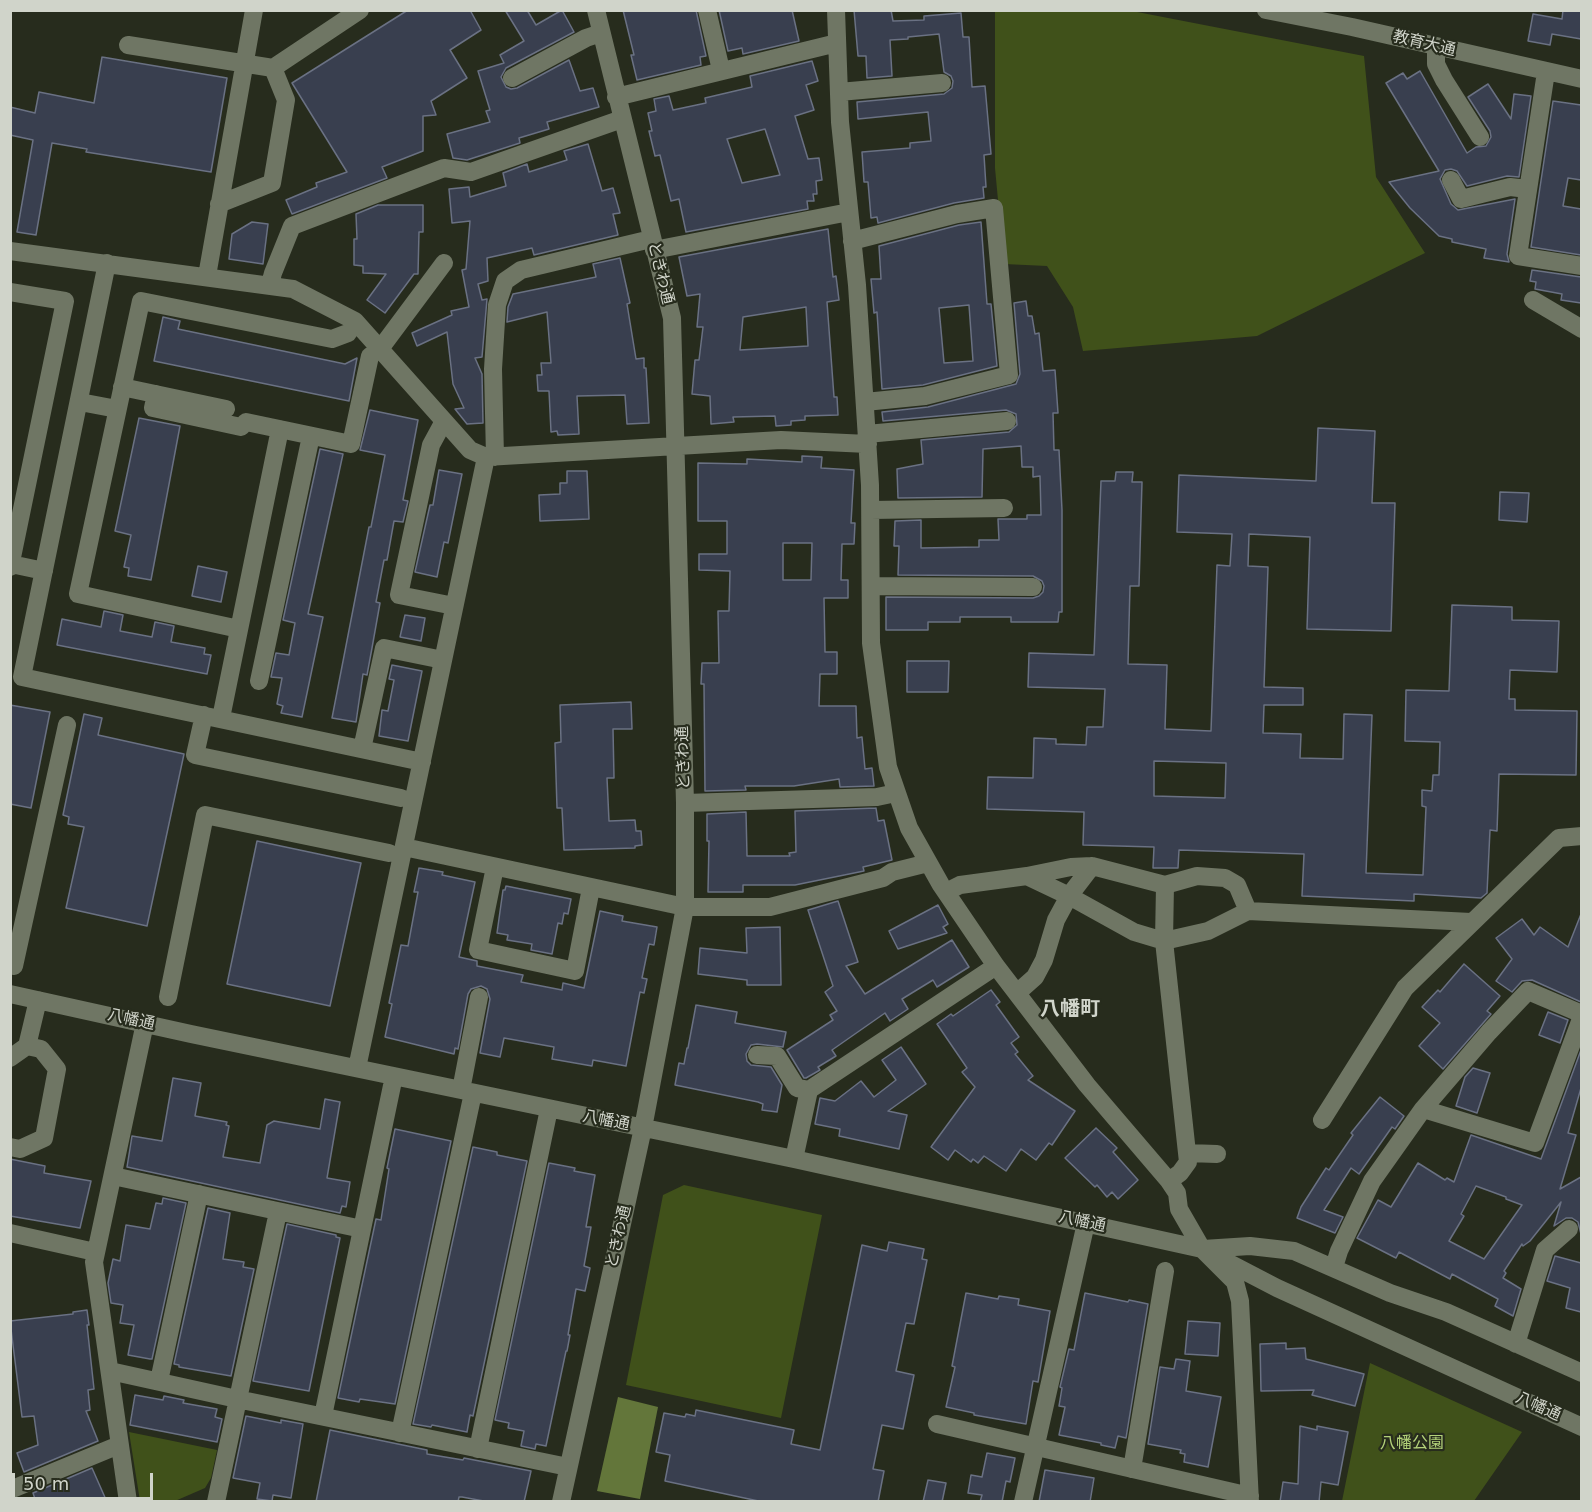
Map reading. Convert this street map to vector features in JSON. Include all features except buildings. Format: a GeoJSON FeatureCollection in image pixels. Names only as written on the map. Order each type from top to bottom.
{"type":"FeatureCollection","features":[{"type":"Feature","properties":{"kind":"street"},"geometry":{"type":"LineString","coordinates":[[207,276],[254,10]]}},
{"type":"Feature","properties":{"kind":"street"},"geometry":{"type":"LineString","coordinates":[[128,45],[273,68],[360,10]]}},
{"type":"Feature","properties":{"kind":"street","name":"ときわ通"},"geometry":{"type":"LineString","coordinates":[[562,1501],[644,1128],[685,907],[685,803],[672,318],[596,10]]}},
{"type":"Feature","properties":{"kind":"street"},"geometry":{"type":"LineString","coordinates":[[707,10],[721,70]]}},
{"type":"Feature","properties":{"kind":"street"},"geometry":{"type":"LineString","coordinates":[[836,10],[842,151],[852,241],[871,510],[871,643],[888,767],[909,828],[946,892],[996,966],[1087,1084],[1169,1181],[1177,1193],[1179,1209],[1202,1249],[1235,1282],[1240,1301],[1250,1499],[936,1424]]}},
{"type":"Feature","properties":{"kind":"street","name":"教育大通"},"geometry":{"type":"LineString","coordinates":[[1266,10],[1581,79]]}},
{"type":"Feature","properties":{"kind":"street"},"geometry":{"type":"LineString","coordinates":[[512,78],[586,38],[601,33]]}},
{"type":"Feature","properties":{"kind":"street"},"geometry":{"type":"LineString","coordinates":[[616,97],[837,43]]}},
{"type":"Feature","properties":{"kind":"street"},"geometry":{"type":"LineString","coordinates":[[1436,46],[1436,64],[1480,136]]}},
{"type":"Feature","properties":{"kind":"street"},"geometry":{"type":"LineString","coordinates":[[219,204],[272,183],[286,100],[273,68]]}},
{"type":"Feature","properties":{"kind":"street"},"geometry":{"type":"LineString","coordinates":[[1546,72],[1518,255],[1581,266]]}},
{"type":"Feature","properties":{"kind":"street"},"geometry":{"type":"LineString","coordinates":[[839,92],[942,83]]}},
{"type":"Feature","properties":{"kind":"street"},"geometry":{"type":"LineString","coordinates":[[270,284],[292,226],[444,168],[471,171],[622,119]]}},
{"type":"Feature","properties":{"kind":"street"},"geometry":{"type":"LineString","coordinates":[[1451,180],[1461,198],[1510,187],[1528,189]]}},
{"type":"Feature","properties":{"kind":"street"},"geometry":{"type":"LineString","coordinates":[[852,241],[957,214],[994,208],[1009,375],[925,396],[865,402]]}},
{"type":"Feature","properties":{"kind":"street"},"geometry":{"type":"LineString","coordinates":[[357,1068],[396,850],[422,762],[454,606],[490,457],[497,305],[505,281],[521,270],[653,244],[849,212]]}},
{"type":"Feature","properties":{"kind":"street"},"geometry":{"type":"LineString","coordinates":[[10,251],[107,262],[293,289],[355,321],[375,353],[470,450],[490,457],[675,445],[867,439],[1007,421]]}},
{"type":"Feature","properties":{"kind":"street"},"geometry":{"type":"LineString","coordinates":[[107,262],[22,676],[422,762]]}},
{"type":"Feature","properties":{"kind":"street"},"geometry":{"type":"LineString","coordinates":[[156,394],[153,408],[240,427],[246,422],[351,444],[375,353],[444,263]]}},
{"type":"Feature","properties":{"kind":"street"},"geometry":{"type":"LineString","coordinates":[[10,292],[65,301],[11,566],[44,571]]}},
{"type":"Feature","properties":{"kind":"street"},"geometry":{"type":"LineString","coordinates":[[1533,300],[1581,329]]}},
{"type":"Feature","properties":{"kind":"street"},"geometry":{"type":"LineString","coordinates":[[239,629],[78,594],[141,301],[332,339],[348,333]]}},
{"type":"Feature","properties":{"kind":"street"},"geometry":{"type":"LineString","coordinates":[[122,387],[226,409]]}},
{"type":"Feature","properties":{"kind":"street"},"geometry":{"type":"LineString","coordinates":[[80,402],[117,409]]}},
{"type":"Feature","properties":{"kind":"street"},"geometry":{"type":"LineString","coordinates":[[444,421],[430,445],[399,595],[454,606]]}},
{"type":"Feature","properties":{"kind":"street"},"geometry":{"type":"LineString","coordinates":[[280,429],[229,675],[195,756],[401,798]]}},
{"type":"Feature","properties":{"kind":"street"},"geometry":{"type":"LineString","coordinates":[[229,675],[264,682],[311,436]]}},
{"type":"Feature","properties":{"kind":"street"},"geometry":{"type":"LineString","coordinates":[[871,510],[1004,508]]}},
{"type":"Feature","properties":{"kind":"street"},"geometry":{"type":"LineString","coordinates":[[871,586],[1033,587]]}},
{"type":"Feature","properties":{"kind":"street"},"geometry":{"type":"LineString","coordinates":[[362,749],[384,648],[444,660]]}},
{"type":"Feature","properties":{"kind":"street"},"geometry":{"type":"LineString","coordinates":[[14,966],[67,726]]}},
{"type":"Feature","properties":{"kind":"street"},"geometry":{"type":"LineString","coordinates":[[685,803],[877,797],[896,792]]}},
{"type":"Feature","properties":{"kind":"street"},"geometry":{"type":"LineString","coordinates":[[168,997],[205,815],[495,867],[685,907],[770,906],[883,878],[892,872],[928,863]]}},
{"type":"Feature","properties":{"kind":"street"},"geometry":{"type":"LineString","coordinates":[[1322,1120],[1405,988],[1559,838],[1581,836]]}},
{"type":"Feature","properties":{"kind":"street"},"geometry":{"type":"LineString","coordinates":[[946,892],[960,885],[1027,876],[1071,867],[1092,866],[1166,885],[1197,876],[1224,878],[1237,885],[1248,911]]}},
{"type":"Feature","properties":{"kind":"street"},"geometry":{"type":"LineString","coordinates":[[1017,993],[1035,977],[1044,960],[1056,920],[1069,896],[1092,866]]}},
{"type":"Feature","properties":{"kind":"street"},"geometry":{"type":"LineString","coordinates":[[495,867],[478,950],[574,971],[591,888]]}},
{"type":"Feature","properties":{"kind":"street"},"geometry":{"type":"LineString","coordinates":[[1027,876],[1134,932],[1164,941],[1208,931],[1248,911],[1471,922]]}},
{"type":"Feature","properties":{"kind":"street"},"geometry":{"type":"LineString","coordinates":[[1166,885],[1164,941],[1188,1162],[1180,1173],[1169,1181]]}},
{"type":"Feature","properties":{"kind":"street"},"geometry":{"type":"LineString","coordinates":[[757,1055],[777,1056],[797,1088],[809,1090],[996,966]]}},
{"type":"Feature","properties":{"kind":"street"},"geometry":{"type":"LineString","coordinates":[[1334,1267],[1372,1181],[1423,1109],[1489,1032],[1528,992],[1581,1015],[1535,1143],[1423,1109]]}},
{"type":"Feature","properties":{"kind":"street","name":"八幡通"},"geometry":{"type":"LineString","coordinates":[[10,994],[794,1159],[1202,1249],[1277,1288],[1581,1427]]}},
{"type":"Feature","properties":{"kind":"street"},"geometry":{"type":"LineString","coordinates":[[400,1433],[467,1092],[479,997]]}},
{"type":"Feature","properties":{"kind":"street"},"geometry":{"type":"LineString","coordinates":[[10,1058],[27,1046],[38,1000]]}},
{"type":"Feature","properties":{"kind":"street"},"geometry":{"type":"LineString","coordinates":[[128,1502],[94,1262],[145,1023]]}},
{"type":"Feature","properties":{"kind":"street"},"geometry":{"type":"LineString","coordinates":[[10,1147],[20,1149],[44,1138],[57,1069],[42,1049],[27,1046]]}},
{"type":"Feature","properties":{"kind":"street"},"geometry":{"type":"LineString","coordinates":[[323,1416],[394,1076]]}},
{"type":"Feature","properties":{"kind":"street"},"geometry":{"type":"LineString","coordinates":[[794,1159],[809,1090]]}},
{"type":"Feature","properties":{"kind":"street"},"geometry":{"type":"LineString","coordinates":[[478,1449],[549,1109]]}},
{"type":"Feature","properties":{"kind":"street"},"geometry":{"type":"LineString","coordinates":[[1187,1153],[1217,1154]]}},
{"type":"Feature","properties":{"kind":"street"},"geometry":{"type":"LineString","coordinates":[[113,1176],[363,1229]]}},
{"type":"Feature","properties":{"kind":"street"},"geometry":{"type":"LineString","coordinates":[[159,1381],[199,1194]]}},
{"type":"Feature","properties":{"kind":"street"},"geometry":{"type":"LineString","coordinates":[[216,1502],[278,1212]]}},
{"type":"Feature","properties":{"kind":"street"},"geometry":{"type":"LineString","coordinates":[[1023,1502],[1086,1223]]}},
{"type":"Feature","properties":{"kind":"street"},"geometry":{"type":"LineString","coordinates":[[1516,1344],[1545,1250],[1569,1229]]}},
{"type":"Feature","properties":{"kind":"street"},"geometry":{"type":"LineString","coordinates":[[10,1233],[95,1252]]}},
{"type":"Feature","properties":{"kind":"street","name":"八幡通"},"geometry":{"type":"LineString","coordinates":[[1202,1249],[1250,1246],[1294,1251],[1390,1293],[1446,1312],[1581,1373]]}},
{"type":"Feature","properties":{"kind":"street"},"geometry":{"type":"LineString","coordinates":[[1132,1470],[1166,1271]]}},
{"type":"Feature","properties":{"kind":"street"},"geometry":{"type":"LineString","coordinates":[[110,1371],[568,1467]]}},
{"type":"Feature","properties":{"kind":"street"},"geometry":{"type":"LineString","coordinates":[[10,1490],[119,1445]]}},
{"type":"Feature","properties":{"kind":"green space"},"geometry":{"type":"Polygon","coordinates":[[[995,11],[1132,11],[1364,56],[1376,177],[1425,253],[1257,336],[1083,351],[1073,307],[1047,266],[1004,264],[995,168],[995,11]]]}},
{"type":"Feature","properties":{"kind":"green space"},"geometry":{"type":"Polygon","coordinates":[[[684,1185],[822,1215],[781,1418],[626,1385],[663,1195],[684,1185]]]}},
{"type":"Feature","properties":{"kind":"green space","name":"八幡公園"},"geometry":{"type":"Polygon","coordinates":[[[1370,1363],[1522,1432],[1474,1501],[1342,1501],[1370,1363]]]}},
{"type":"Feature","properties":{"kind":"green space"},"geometry":{"type":"Polygon","coordinates":[[[129,1432],[217,1450],[211,1478],[205,1488],[175,1501],[140,1501],[129,1432]]]}},
{"type":"Feature","properties":{"kind":"shaded area"},"geometry":{"type":"Polygon","coordinates":[[[618,1397],[658,1407],[640,1499],[597,1491],[618,1397]]]}},
{"type":"Feature","properties":{"kind":"district","name":"八幡町"},"geometry":{"type":"Point","coordinates":[1070,1010]}}]}
